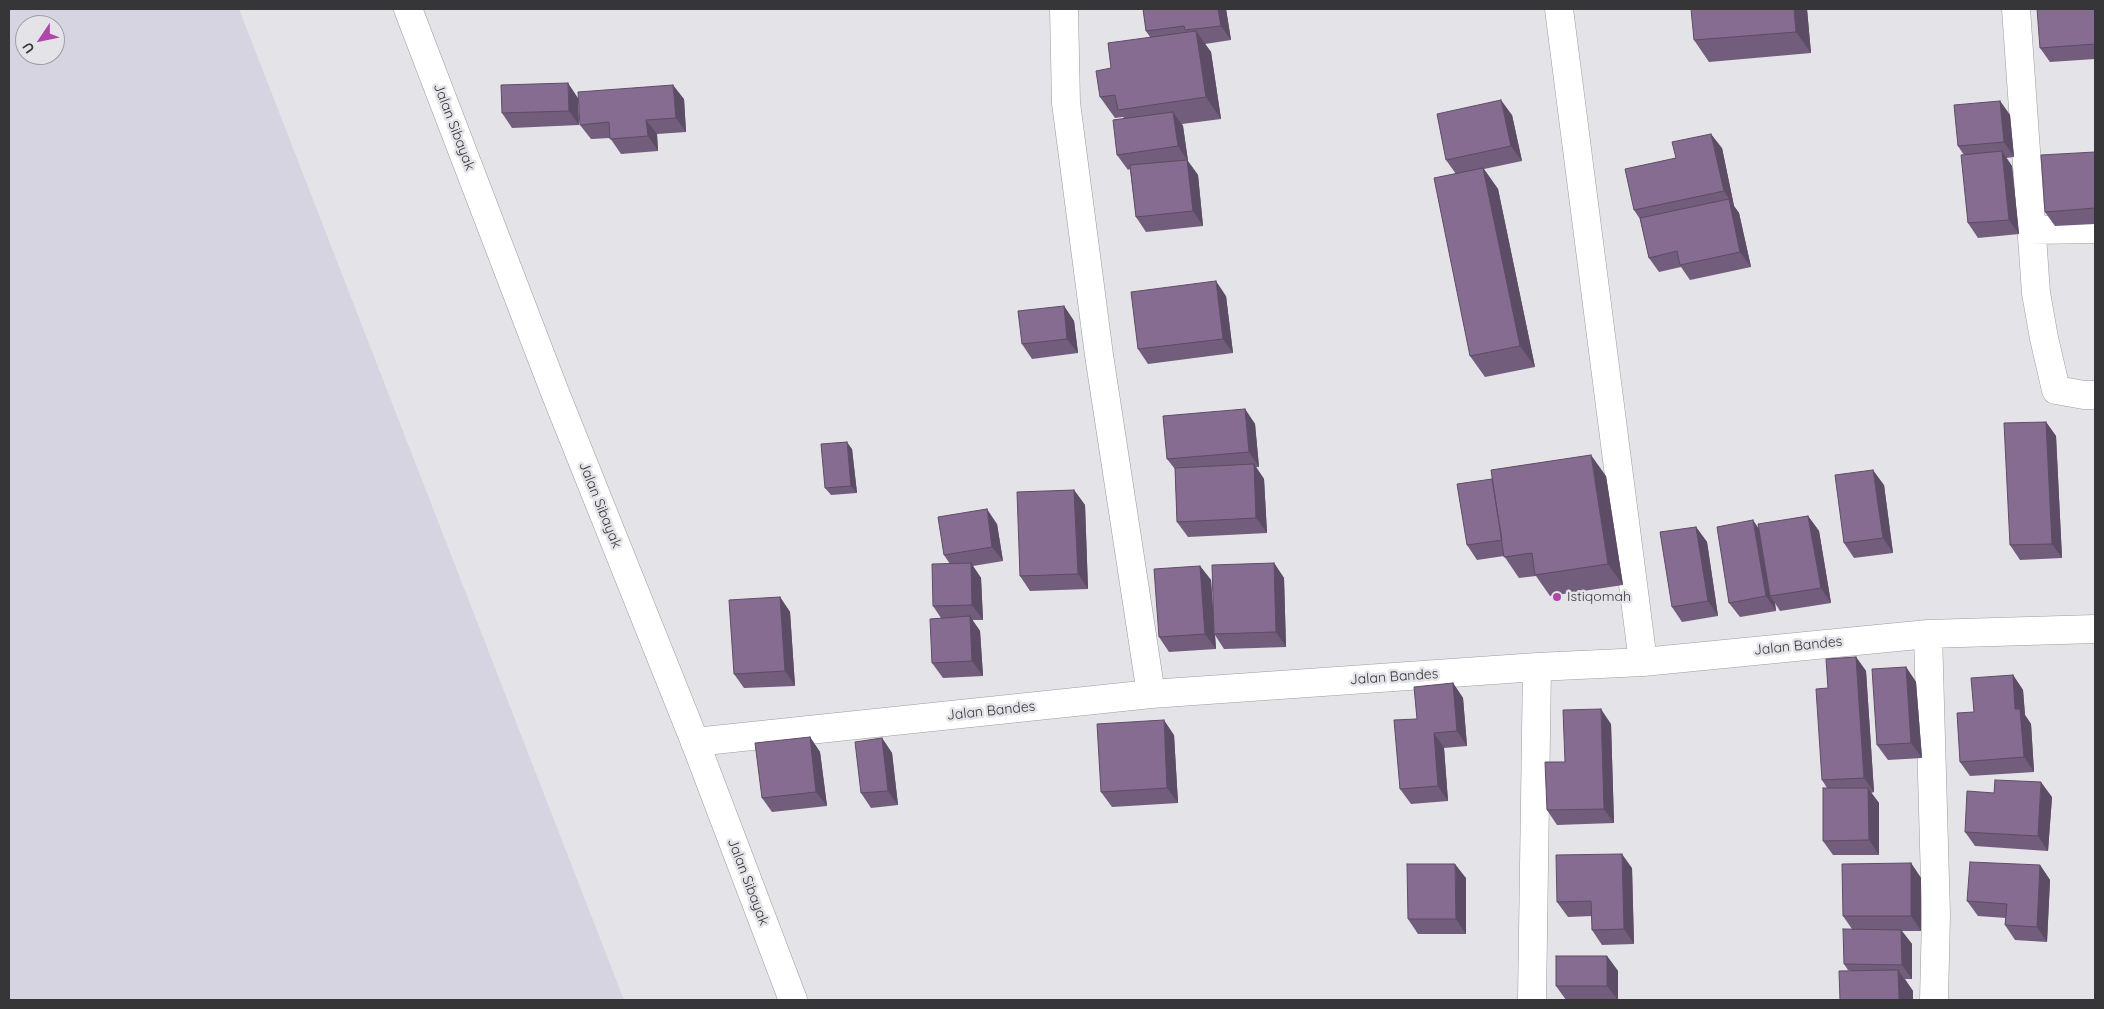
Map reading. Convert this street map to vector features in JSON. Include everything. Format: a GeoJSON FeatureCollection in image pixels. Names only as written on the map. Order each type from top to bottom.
{"type":"FeatureCollection","features":[{"type":"Feature","properties":{"kind":"street","name":"Jalan Sibayak"},"geometry":{"type":"LineString","coordinates":[[408,9],[554,390],[694,742],[793,1000]]}},
{"type":"Feature","properties":{"kind":"street"},"geometry":{"type":"LineString","coordinates":[[1064,9],[1066,104],[1099,355],[1151,694]]}},
{"type":"Feature","properties":{"kind":"street"},"geometry":{"type":"LineString","coordinates":[[1560,9],[1643,662]]}},
{"type":"Feature","properties":{"kind":"street"},"geometry":{"type":"LineString","coordinates":[[2016,9],[2036,293],[2056,390],[2095,395]]}},
{"type":"Feature","properties":{"kind":"street"},"geometry":{"type":"LineString","coordinates":[[2031,230],[2095,229]]}},
{"type":"Feature","properties":{"kind":"street","name":"Jalan Bandes"},"geometry":{"type":"LineString","coordinates":[[694,742],[1151,694],[1537,667],[1643,662],[1928,634],[2095,629]]}},
{"type":"Feature","properties":{"kind":"street"},"geometry":{"type":"LineString","coordinates":[[1928,634],[1936,915],[1934,1000]]}},
{"type":"Feature","properties":{"kind":"street"},"geometry":{"type":"LineString","coordinates":[[1532,1000],[1537,667]]}},
{"type":"Feature","properties":{"kind":"shaded area"},"geometry":{"type":"Polygon","coordinates":[[[9,9],[239,9],[624,1000],[9,1000],[9,9]]]}},
{"type":"Feature","properties":{"kind":"building"},"geometry":{"type":"Polygon","coordinates":[[[1143,9],[1218,9],[1221,26],[1185,30],[1184,26],[1146,31],[1143,9]]]}},
{"type":"Feature","properties":{"kind":"building"},"geometry":{"type":"Polygon","coordinates":[[[1691,9],[1794,9],[1796,32],[1694,40],[1691,9]]]}},
{"type":"Feature","properties":{"kind":"building"},"geometry":{"type":"Polygon","coordinates":[[[2037,9],[2095,9],[2095,44],[2040,48],[2037,9]]]}},
{"type":"Feature","properties":{"kind":"building"},"geometry":{"type":"Polygon","coordinates":[[[1196,31],[1206,97],[1118,110],[1115,95],[1100,97],[1096,71],[1111,68],[1108,43],[1196,31]]]}},
{"type":"Feature","properties":{"kind":"building"},"geometry":{"type":"Polygon","coordinates":[[[568,83],[569,111],[502,113],[501,85],[568,83]]]}},
{"type":"Feature","properties":{"kind":"building"},"geometry":{"type":"Polygon","coordinates":[[[673,85],[676,118],[646,120],[648,136],[610,139],[609,122],[580,125],[578,92],[673,85]]]}},
{"type":"Feature","properties":{"kind":"building"},"geometry":{"type":"Polygon","coordinates":[[[1501,100],[1511,146],[1446,160],[1437,114],[1501,100]]]}},
{"type":"Feature","properties":{"kind":"building"},"geometry":{"type":"Polygon","coordinates":[[[2000,101],[2004,142],[1958,146],[1954,105],[2000,101]]]}},
{"type":"Feature","properties":{"kind":"building"},"geometry":{"type":"Polygon","coordinates":[[[1173,112],[1178,146],[1117,155],[1113,120],[1173,112]]]}},
{"type":"Feature","properties":{"kind":"building"},"geometry":{"type":"Polygon","coordinates":[[[1711,134],[1724,191],[1634,210],[1625,169],[1676,158],[1672,142],[1711,134]]]}},
{"type":"Feature","properties":{"kind":"building"},"geometry":{"type":"Polygon","coordinates":[[[2002,151],[2009,220],[1968,223],[1961,155],[2002,151]]]}},
{"type":"Feature","properties":{"kind":"building"},"geometry":{"type":"Polygon","coordinates":[[[2095,152],[2095,208],[2045,212],[2041,155],[2095,152]]]}},
{"type":"Feature","properties":{"kind":"building"},"geometry":{"type":"Polygon","coordinates":[[[1187,160],[1193,211],[1136,217],[1130,165],[1187,160]]]}},
{"type":"Feature","properties":{"kind":"building"},"geometry":{"type":"Polygon","coordinates":[[[1483,168],[1520,346],[1470,356],[1434,178],[1483,168]]]}},
{"type":"Feature","properties":{"kind":"building"},"geometry":{"type":"Polygon","coordinates":[[[1729,199],[1740,252],[1680,265],[1677,251],[1649,258],[1640,218],[1729,199]]]}},
{"type":"Feature","properties":{"kind":"building"},"geometry":{"type":"Polygon","coordinates":[[[1216,281],[1223,339],[1138,349],[1131,292],[1216,281]]]}},
{"type":"Feature","properties":{"kind":"building"},"geometry":{"type":"Polygon","coordinates":[[[1064,306],[1067,339],[1022,344],[1018,311],[1064,306]]]}},
{"type":"Feature","properties":{"kind":"building"},"geometry":{"type":"Polygon","coordinates":[[[1245,409],[1249,452],[1167,459],[1163,416],[1245,409]]]}},
{"type":"Feature","properties":{"kind":"building"},"geometry":{"type":"Polygon","coordinates":[[[2046,422],[2052,544],[2010,545],[2004,423],[2046,422]]]}},
{"type":"Feature","properties":{"kind":"building"},"geometry":{"type":"Polygon","coordinates":[[[847,442],[851,486],[825,488],[821,444],[847,442]]]}},
{"type":"Feature","properties":{"kind":"building"},"geometry":{"type":"Polygon","coordinates":[[[1591,455],[1608,564],[1535,575],[1532,553],[1504,557],[1491,470],[1591,455]]]}},
{"type":"Feature","properties":{"kind":"building"},"geometry":{"type":"Polygon","coordinates":[[[1254,464],[1256,518],[1177,522],[1175,468],[1254,464]]]}},
{"type":"Feature","properties":{"kind":"building"},"geometry":{"type":"Polygon","coordinates":[[[1873,470],[1883,538],[1844,543],[1835,475],[1873,470]]]}},
{"type":"Feature","properties":{"kind":"building"},"geometry":{"type":"Polygon","coordinates":[[[1492,479],[1502,540],[1467,545],[1457,484],[1492,479]]]}},
{"type":"Feature","properties":{"kind":"building"},"geometry":{"type":"Polygon","coordinates":[[[1074,490],[1078,574],[1020,576],[1017,492],[1074,490]]]}},
{"type":"Feature","properties":{"kind":"building"},"geometry":{"type":"Polygon","coordinates":[[[987,509],[992,547],[944,555],[938,517],[987,509]]]}},
{"type":"Feature","properties":{"kind":"building"},"geometry":{"type":"Polygon","coordinates":[[[1808,516],[1821,588],[1770,596],[1758,524],[1808,516]]]}},
{"type":"Feature","properties":{"kind":"building"},"geometry":{"type":"Polygon","coordinates":[[[1753,520],[1766,596],[1729,603],[1717,527],[1753,520]]]}},
{"type":"Feature","properties":{"kind":"building"},"geometry":{"type":"Polygon","coordinates":[[[1696,527],[1708,601],[1672,607],[1660,532],[1696,527]]]}},
{"type":"Feature","properties":{"kind":"building"},"geometry":{"type":"Polygon","coordinates":[[[971,563],[972,605],[933,606],[932,564],[971,563]]]}},
{"type":"Feature","properties":{"kind":"building"},"geometry":{"type":"Polygon","coordinates":[[[1274,563],[1276,632],[1214,634],[1212,565],[1274,563]]]}},
{"type":"Feature","properties":{"kind":"building"},"geometry":{"type":"Polygon","coordinates":[[[1200,566],[1205,634],[1159,637],[1154,569],[1200,566]]]}},
{"type":"Feature","properties":{"kind":"building"},"geometry":{"type":"Polygon","coordinates":[[[780,597],[785,671],[734,674],[729,600],[780,597]]]}},
{"type":"Feature","properties":{"kind":"building"},"geometry":{"type":"Polygon","coordinates":[[[970,616],[972,661],[932,663],[930,619],[970,616]]]}},
{"type":"Feature","properties":{"kind":"building"},"geometry":{"type":"Polygon","coordinates":[[[1856,657],[1864,778],[1822,780],[1816,689],[1828,688],[1826,659],[1856,657]]]}},
{"type":"Feature","properties":{"kind":"building"},"geometry":{"type":"Polygon","coordinates":[[[1906,667],[1911,743],[1877,745],[1872,669],[1906,667]]]}},
{"type":"Feature","properties":{"kind":"building"},"geometry":{"type":"Polygon","coordinates":[[[2013,675],[2015,709],[2020,709],[2024,757],[1960,762],[1957,713],[1974,712],[1971,678],[2013,675]]]}},
{"type":"Feature","properties":{"kind":"building"},"geometry":{"type":"Polygon","coordinates":[[[1453,683],[1457,731],[1434,733],[1438,786],[1400,789],[1394,720],[1417,719],[1414,687],[1453,683]]]}},
{"type":"Feature","properties":{"kind":"building"},"geometry":{"type":"Polygon","coordinates":[[[1601,709],[1604,809],[1547,810],[1545,762],[1565,762],[1563,710],[1601,709]]]}},
{"type":"Feature","properties":{"kind":"building"},"geometry":{"type":"Polygon","coordinates":[[[1164,720],[1167,788],[1101,792],[1097,724],[1164,720]]]}},
{"type":"Feature","properties":{"kind":"building"},"geometry":{"type":"Polygon","coordinates":[[[810,737],[816,792],[762,798],[755,743],[810,737]]]}},
{"type":"Feature","properties":{"kind":"building"},"geometry":{"type":"Polygon","coordinates":[[[882,738],[888,791],[861,793],[855,742],[882,738]]]}},
{"type":"Feature","properties":{"kind":"building"},"geometry":{"type":"Polygon","coordinates":[[[1995,780],[2041,782],[2038,836],[1965,832],[1967,791],[1994,793],[1995,780]]]}},
{"type":"Feature","properties":{"kind":"building"},"geometry":{"type":"Polygon","coordinates":[[[1823,788],[1868,788],[1869,840],[1823,841],[1823,788]]]}},
{"type":"Feature","properties":{"kind":"building"},"geometry":{"type":"Polygon","coordinates":[[[1622,854],[1624,929],[1592,930],[1591,901],[1557,902],[1556,855],[1622,854]]]}},
{"type":"Feature","properties":{"kind":"building"},"geometry":{"type":"Polygon","coordinates":[[[1970,862],[2040,865],[2037,927],[2005,925],[2007,904],[1967,901],[1970,862]]]}},
{"type":"Feature","properties":{"kind":"building"},"geometry":{"type":"Polygon","coordinates":[[[1911,863],[1911,916],[1843,916],[1842,864],[1911,863]]]}},
{"type":"Feature","properties":{"kind":"building"},"geometry":{"type":"Polygon","coordinates":[[[1407,864],[1455,864],[1456,919],[1408,919],[1407,864]]]}},
{"type":"Feature","properties":{"kind":"building"},"geometry":{"type":"Polygon","coordinates":[[[1843,929],[1901,930],[1902,965],[1844,964],[1843,929]]]}},
{"type":"Feature","properties":{"kind":"building"},"geometry":{"type":"Polygon","coordinates":[[[1556,956],[1607,956],[1607,986],[1556,986],[1556,956]]]}},
{"type":"Feature","properties":{"kind":"building"},"geometry":{"type":"Polygon","coordinates":[[[1898,970],[1899,1000],[1840,1000],[1839,971],[1898,970]]]}},
{"type":"Feature","properties":{"kind":"place","name":"Istiqomah"},"geometry":{"type":"Point","coordinates":[1557,597]}}]}
